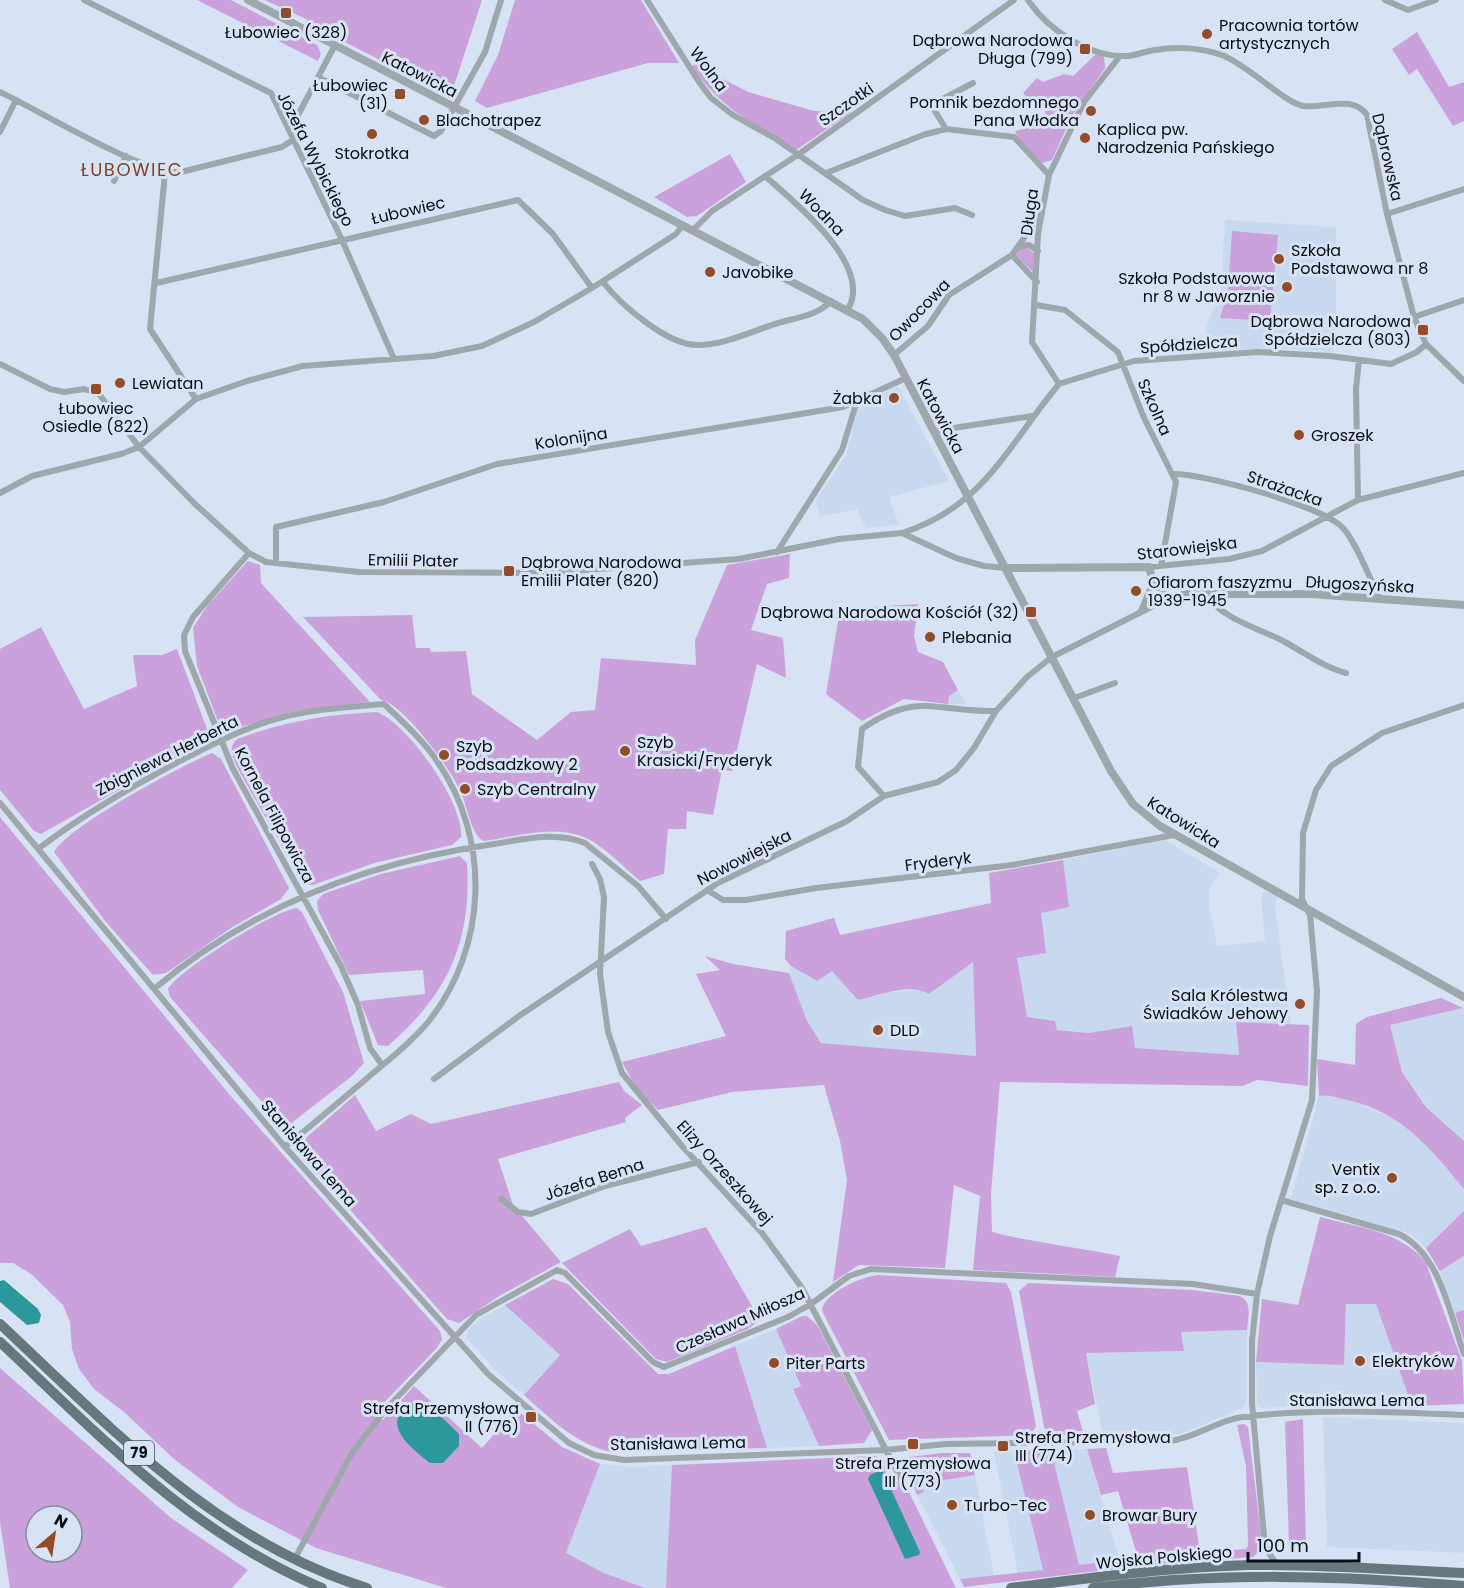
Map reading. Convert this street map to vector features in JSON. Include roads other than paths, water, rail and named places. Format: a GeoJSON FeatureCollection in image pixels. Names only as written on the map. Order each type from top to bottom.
{"type":"FeatureCollection","features":[{"type":"Feature","properties":{"kind":"main road","name":"79"},"geometry":{"type":"LineString","coordinates":[[0,1324],[183,1491],[233,1526],[294,1560],[367,1588]]}},
{"type":"Feature","properties":{"kind":"main road","name":"79"},"geometry":{"type":"LineString","coordinates":[[0,1342],[170,1499],[231,1542],[288,1573],[322,1588]]}},
{"type":"Feature","properties":{"kind":"main road","name":"Wojska Polskiego"},"geometry":{"type":"LineString","coordinates":[[1011,1588],[1156,1571],[1256,1565],[1464,1573]]}},
{"type":"Feature","properties":{"kind":"main road","name":"Wojska Polskiego"},"geometry":{"type":"LineString","coordinates":[[1093,1588],[1147,1585],[1222,1576],[1315,1575],[1464,1586]]}},
{"type":"Feature","properties":{"kind":"street","name":"Józefa Wybickiego"},"geometry":{"type":"LineString","coordinates":[[84,0],[271,93],[342,240],[394,359]]}},
{"type":"Feature","properties":{"kind":"street","name":"Katowicka"},"geometry":{"type":"LineString","coordinates":[[248,0],[848,309],[874,329],[894,355],[1111,771],[1133,804],[1174,835],[1464,997]]}},
{"type":"Feature","properties":{"kind":"street"},"geometry":{"type":"LineString","coordinates":[[318,77],[434,136],[441,132],[485,52],[501,0]]}},
{"type":"Feature","properties":{"kind":"street","name":"Wolna"},"geometry":{"type":"LineString","coordinates":[[647,0],[711,98],[733,115],[799,154],[863,200],[905,216],[955,208],[972,214]]}},
{"type":"Feature","properties":{"kind":"street","name":"Szczotki"},"geometry":{"type":"LineString","coordinates":[[693,230],[712,211],[799,154],[1014,0]]}},
{"type":"Feature","properties":{"kind":"street","name":"Dąbrowska"},"geometry":{"type":"LineString","coordinates":[[1028,0],[1047,23],[1056,30],[1090,47],[1120,56],[1163,48],[1192,48],[1219,54],[1247,67],[1291,101],[1303,106],[1348,104],[1360,107],[1367,115],[1387,214],[1414,316],[1426,344],[1464,381]]}},
{"type":"Feature","properties":{"kind":"street"},"geometry":{"type":"LineString","coordinates":[[1385,0],[1408,10],[1436,0]]}},
{"type":"Feature","properties":{"kind":"street"},"geometry":{"type":"LineString","coordinates":[[287,126],[297,117],[335,45]]}},
{"type":"Feature","properties":{"kind":"street","name":"Długa"},"geometry":{"type":"LineString","coordinates":[[1059,384],[1032,342],[1042,212],[1049,175],[1084,102],[1120,56]]}},
{"type":"Feature","properties":{"kind":"street"},"geometry":{"type":"LineString","coordinates":[[946,129],[933,108],[937,102],[973,83]]}},
{"type":"Feature","properties":{"kind":"street"},"geometry":{"type":"LineString","coordinates":[[0,92],[126,156],[165,173],[182,172],[261,153],[282,147],[293,140]]}},
{"type":"Feature","properties":{"kind":"street"},"geometry":{"type":"LineString","coordinates":[[0,132],[16,100]]}},
{"type":"Feature","properties":{"kind":"street"},"geometry":{"type":"LineString","coordinates":[[826,173],[923,135],[946,129],[1014,137],[1049,175]]}},
{"type":"Feature","properties":{"kind":"street"},"geometry":{"type":"LineString","coordinates":[[114,181],[126,156]]}},
{"type":"Feature","properties":{"kind":"street"},"geometry":{"type":"LineString","coordinates":[[165,173],[150,329],[196,399]]}},
{"type":"Feature","properties":{"kind":"street","name":"Wodna"},"geometry":{"type":"LineString","coordinates":[[765,176],[820,226],[837,248],[852,290],[853,298],[848,309]]}},
{"type":"Feature","properties":{"kind":"street"},"geometry":{"type":"LineString","coordinates":[[1387,214],[1464,189]]}},
{"type":"Feature","properties":{"kind":"street","name":"Łubowiec"},"geometry":{"type":"LineString","coordinates":[[156,283],[518,200],[553,234],[592,288]]}},
{"type":"Feature","properties":{"kind":"street","name":"Owocowa"},"geometry":{"type":"LineString","coordinates":[[894,355],[928,326],[949,295],[1012,255],[1042,212]]}},
{"type":"Feature","properties":{"kind":"street"},"geometry":{"type":"LineString","coordinates":[[0,493],[32,477],[121,454],[139,447],[196,399],[303,366],[433,356],[482,346],[534,322],[603,282],[676,234],[683,225]]}},
{"type":"Feature","properties":{"kind":"street"},"geometry":{"type":"LineString","coordinates":[[1019,246],[1029,245],[1038,251]]}},
{"type":"Feature","properties":{"kind":"street"},"geometry":{"type":"LineString","coordinates":[[1012,255],[1037,282]]}},
{"type":"Feature","properties":{"kind":"street"},"geometry":{"type":"LineString","coordinates":[[603,282],[620,301],[645,322],[694,345],[753,333],[811,313],[831,301]]}},
{"type":"Feature","properties":{"kind":"street"},"geometry":{"type":"LineString","coordinates":[[1414,316],[1464,300]]}},
{"type":"Feature","properties":{"kind":"street","name":"Szkolna"},"geometry":{"type":"LineString","coordinates":[[1036,305],[1065,310],[1078,319],[1092,334],[1118,352],[1144,418],[1174,474]]}},
{"type":"Feature","properties":{"kind":"street","name":"Spółdzielcza"},"geometry":{"type":"LineString","coordinates":[[1059,384],[1134,360],[1258,352],[1330,356],[1391,364],[1417,352],[1426,344]]}},
{"type":"Feature","properties":{"kind":"street"},"geometry":{"type":"LineString","coordinates":[[1358,500],[1356,389],[1359,360]]}},
{"type":"Feature","properties":{"kind":"street","name":"Emilii Plater"},"geometry":{"type":"LineString","coordinates":[[0,364],[50,389],[64,392],[84,389],[99,394],[139,447],[195,504],[249,553],[266,562],[369,572],[543,573],[726,560],[839,539],[902,533],[940,517],[968,496]]}},
{"type":"Feature","properties":{"kind":"street","name":"Kolonijna"},"geometry":{"type":"LineString","coordinates":[[276,563],[276,527],[384,502],[497,464],[856,404],[906,378]]}},
{"type":"Feature","properties":{"kind":"street"},"geometry":{"type":"LineString","coordinates":[[968,496],[1012,450],[1032,416],[1059,384]]}},
{"type":"Feature","properties":{"kind":"street"},"geometry":{"type":"LineString","coordinates":[[777,552],[842,450],[856,404]]}},
{"type":"Feature","properties":{"kind":"street"},"geometry":{"type":"LineString","coordinates":[[934,431],[1032,416]]}},
{"type":"Feature","properties":{"kind":"street","name":"Starowiejska"},"geometry":{"type":"LineString","coordinates":[[1005,568],[1149,567],[1229,559],[1263,550],[1358,500],[1464,473]]}},
{"type":"Feature","properties":{"kind":"street"},"geometry":{"type":"LineString","coordinates":[[1161,566],[1176,482],[1174,474]]}},
{"type":"Feature","properties":{"kind":"street","name":"Strażacka"},"geometry":{"type":"LineString","coordinates":[[1174,474],[1208,478],[1245,488],[1328,517],[1343,528],[1379,597]]}},
{"type":"Feature","properties":{"kind":"street"},"geometry":{"type":"LineString","coordinates":[[902,533],[956,558],[984,566],[1005,568]]}},
{"type":"Feature","properties":{"kind":"street","name":"Kornela Filipowicza"},"geometry":{"type":"LineString","coordinates":[[249,553],[193,617],[184,635],[185,651],[239,782],[346,976],[370,1047],[382,1065]]}},
{"type":"Feature","properties":{"kind":"street"},"geometry":{"type":"LineString","coordinates":[[1149,567],[1153,582],[1168,598]]}},
{"type":"Feature","properties":{"kind":"street"},"geometry":{"type":"LineString","coordinates":[[1141,611],[1153,582]]}},
{"type":"Feature","properties":{"kind":"street"},"geometry":{"type":"LineString","coordinates":[[1207,594],[1215,605],[1240,621],[1281,640],[1331,669],[1346,673]]}},
{"type":"Feature","properties":{"kind":"street","name":"Długoszyńska"},"geometry":{"type":"LineString","coordinates":[[1052,657],[1168,598],[1207,594],[1311,594],[1379,597],[1464,605]]}},
{"type":"Feature","properties":{"kind":"street","name":"Nowowiejska"},"geometry":{"type":"LineString","coordinates":[[434,1079],[519,1016],[600,964],[707,890],[847,820],[884,796],[938,782],[956,770],[974,748],[996,711],[1014,688],[1052,657]]}},
{"type":"Feature","properties":{"kind":"street"},"geometry":{"type":"LineString","coordinates":[[1074,698],[1115,683]]}},
{"type":"Feature","properties":{"kind":"street"},"geometry":{"type":"LineString","coordinates":[[884,796],[858,766],[862,729],[905,706],[918,704],[996,711]]}},
{"type":"Feature","properties":{"kind":"street","name":"Zbigniewa Herberta"},"geometry":{"type":"LineString","coordinates":[[38,849],[103,803],[220,740],[257,725],[296,714],[384,705],[418,737],[442,768],[458,797],[473,847],[476,877],[475,908],[470,939],[460,968],[429,1021],[382,1065],[285,1148]]}},
{"type":"Feature","properties":{"kind":"street"},"geometry":{"type":"LineString","coordinates":[[1277,1565],[1265,1547],[1253,1416],[1251,1364],[1257,1294],[1281,1200],[1312,1100],[1317,991],[1310,915],[1302,899],[1302,832],[1308,810],[1323,775],[1331,766],[1382,733],[1464,705]]}},
{"type":"Feature","properties":{"kind":"street","name":"Stanisława Lema"},"geometry":{"type":"LineString","coordinates":[[0,803],[285,1148],[454,1336],[500,1386],[563,1439],[585,1452],[603,1458],[624,1460],[885,1450],[946,1444],[1170,1441],[1190,1437],[1229,1420],[1253,1416],[1332,1411],[1464,1415]]}},
{"type":"Feature","properties":{"kind":"street","name":"Fryderyk"},"geometry":{"type":"LineString","coordinates":[[707,890],[723,900],[746,900],[816,888],[1012,865],[1174,835]]}},
{"type":"Feature","properties":{"kind":"street"},"geometry":{"type":"LineString","coordinates":[[154,989],[215,943],[302,895],[395,862],[545,836],[575,839],[594,850],[631,880],[666,919]]}},
{"type":"Feature","properties":{"kind":"street","name":"Elizy Orzeszkowej"},"geometry":{"type":"LineString","coordinates":[[592,864],[600,879],[604,897],[600,964],[608,1032],[622,1073],[631,1087],[762,1233],[811,1304],[903,1483]]}},
{"type":"Feature","properties":{"kind":"street","name":"Józefa Bema"},"geometry":{"type":"LineString","coordinates":[[501,1199],[518,1212],[531,1214],[605,1186],[699,1162]]}},
{"type":"Feature","properties":{"kind":"street"},"geometry":{"type":"LineString","coordinates":[[1281,1200],[1399,1234],[1414,1242],[1426,1254],[1434,1270],[1464,1354]]}},
{"type":"Feature","properties":{"kind":"street","name":"Czesława Miłosza"},"geometry":{"type":"LineString","coordinates":[[294,1560],[367,1431],[454,1336],[482,1311],[560,1270],[661,1367],[671,1366],[796,1312],[811,1304],[849,1276],[879,1269],[1193,1284],[1257,1294]]}},
{"type":"Feature","properties":{"kind":"street"},"geometry":{"type":"LineString","coordinates":[[1256,1565],[1265,1547]]}},
{"type":"Feature","properties":{"kind":"place","name":"Łubowiec (328)"},"geometry":{"type":"Point","coordinates":[286,13]}},
{"type":"Feature","properties":{"kind":"place","name":"Pracownia tortów artystycznych"},"geometry":{"type":"Point","coordinates":[1207,34]}},
{"type":"Feature","properties":{"kind":"place","name":"Dąbrowa Narodowa Długa (799)"},"geometry":{"type":"Point","coordinates":[1085,49]}},
{"type":"Feature","properties":{"kind":"place","name":"Łubowiec (31)"},"geometry":{"type":"Point","coordinates":[400,94]}},
{"type":"Feature","properties":{"kind":"place","name":"Pomnik bezdomnego Pana Włodka"},"geometry":{"type":"Point","coordinates":[1091,111]}},
{"type":"Feature","properties":{"kind":"place","name":"Blachotrapez"},"geometry":{"type":"Point","coordinates":[424,120]}},
{"type":"Feature","properties":{"kind":"place","name":"Stokrotka"},"geometry":{"type":"Point","coordinates":[372,134]}},
{"type":"Feature","properties":{"kind":"place","name":"Kaplica pw. Narodzenia Pańskiego"},"geometry":{"type":"Point","coordinates":[1085,138]}},
{"type":"Feature","properties":{"kind":"place","name":"Szkoła Podstawowa nr 8"},"geometry":{"type":"Point","coordinates":[1279,259]}},
{"type":"Feature","properties":{"kind":"place","name":"Javobike"},"geometry":{"type":"Point","coordinates":[710,272]}},
{"type":"Feature","properties":{"kind":"place","name":"Szkoła Podstawowa nr 8 w Jaworznie"},"geometry":{"type":"Point","coordinates":[1287,287]}},
{"type":"Feature","properties":{"kind":"place","name":"Dąbrowa Narodowa Spółdzielcza (803)"},"geometry":{"type":"Point","coordinates":[1423,330]}},
{"type":"Feature","properties":{"kind":"place","name":"Lewiatan"},"geometry":{"type":"Point","coordinates":[120,383]}},
{"type":"Feature","properties":{"kind":"place","name":"Łubowiec Osiedle (822)"},"geometry":{"type":"Point","coordinates":[96,389]}},
{"type":"Feature","properties":{"kind":"place","name":"Żabka"},"geometry":{"type":"Point","coordinates":[894,398]}},
{"type":"Feature","properties":{"kind":"place","name":"Groszek"},"geometry":{"type":"Point","coordinates":[1299,435]}},
{"type":"Feature","properties":{"kind":"place","name":"Dąbrowa Narodowa Emilii Plater (820)"},"geometry":{"type":"Point","coordinates":[509,571]}},
{"type":"Feature","properties":{"kind":"place","name":"Ofiarom faszyzmu 1939-1945"},"geometry":{"type":"Point","coordinates":[1136,591]}},
{"type":"Feature","properties":{"kind":"place","name":"Dąbrowa Narodowa Kościół (32)"},"geometry":{"type":"Point","coordinates":[1031,612]}},
{"type":"Feature","properties":{"kind":"place","name":"Plebania"},"geometry":{"type":"Point","coordinates":[930,637]}},
{"type":"Feature","properties":{"kind":"place","name":"Szyb Krasicki/Fryderyk"},"geometry":{"type":"Point","coordinates":[625,751]}},
{"type":"Feature","properties":{"kind":"place","name":"Szyb Podsadzkowy 2"},"geometry":{"type":"Point","coordinates":[444,755]}},
{"type":"Feature","properties":{"kind":"place","name":"Szyb Centralny"},"geometry":{"type":"Point","coordinates":[465,789]}},
{"type":"Feature","properties":{"kind":"place","name":"Sala Królestwa Świadków Jehowy"},"geometry":{"type":"Point","coordinates":[1300,1004]}},
{"type":"Feature","properties":{"kind":"place","name":"DLD"},"geometry":{"type":"Point","coordinates":[878,1030]}},
{"type":"Feature","properties":{"kind":"place","name":"Ventix sp. z o.o."},"geometry":{"type":"Point","coordinates":[1392,1178]}},
{"type":"Feature","properties":{"kind":"place","name":"Elektryków"},"geometry":{"type":"Point","coordinates":[1360,1361]}},
{"type":"Feature","properties":{"kind":"place","name":"Piter Parts"},"geometry":{"type":"Point","coordinates":[774,1363]}},
{"type":"Feature","properties":{"kind":"place","name":"Strefa Przemysłowa II (776)"},"geometry":{"type":"Point","coordinates":[531,1417]}},
{"type":"Feature","properties":{"kind":"place","name":"Strefa Przemysłowa III (773)"},"geometry":{"type":"Point","coordinates":[913,1444]}},
{"type":"Feature","properties":{"kind":"place","name":"Strefa Przemysłowa III (774)"},"geometry":{"type":"Point","coordinates":[1003,1446]}},
{"type":"Feature","properties":{"kind":"place","name":"Turbo-Tec"},"geometry":{"type":"Point","coordinates":[952,1505]}},
{"type":"Feature","properties":{"kind":"place","name":"Browar Bury"},"geometry":{"type":"Point","coordinates":[1090,1515]}},
{"type":"Feature","properties":{"kind":"district","name":"ŁUBOWIEC"},"geometry":{"type":"Point","coordinates":[132,170]}}]}
